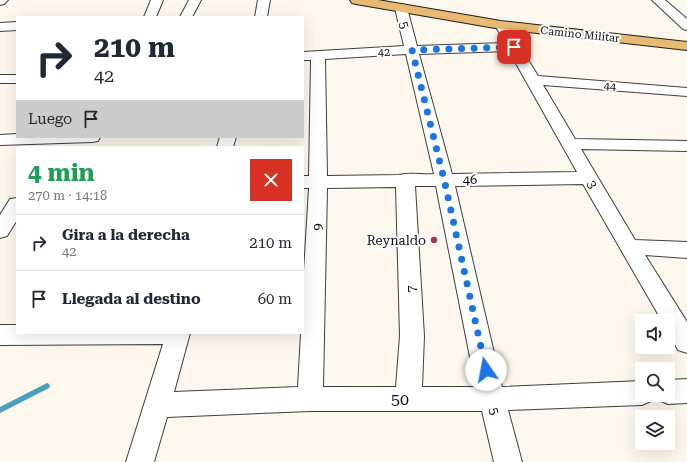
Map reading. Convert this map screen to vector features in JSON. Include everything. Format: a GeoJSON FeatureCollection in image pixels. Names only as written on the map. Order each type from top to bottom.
{"type":"FeatureCollection","features":[{"type":"Feature","properties":{"kind":"main road","name":"Camino Militar"},"geometry":{"type":"LineString","coordinates":[[365,1],[502,25],[687,46]]}},
{"type":"Feature","properties":{"kind":"street"},"geometry":{"type":"LineString","coordinates":[[150,16],[157,0]]}},
{"type":"Feature","properties":{"kind":"street"},"geometry":{"type":"LineString","coordinates":[[187,16],[195,0]]}},
{"type":"Feature","properties":{"kind":"street"},"geometry":{"type":"LineString","coordinates":[[261,16],[264,0]]}},
{"type":"Feature","properties":{"kind":"street"},"geometry":{"type":"LineString","coordinates":[[658,0],[687,26]]}},
{"type":"Feature","properties":{"kind":"street","name":"5"},"geometry":{"type":"LineString","coordinates":[[401,8],[444,179],[492,399],[508,462]]}},
{"type":"Feature","properties":{"kind":"street","name":"3"},"geometry":{"type":"LineString","coordinates":[[502,25],[532,80],[629,247],[687,343]]}},
{"type":"Feature","properties":{"kind":"street"},"geometry":{"type":"LineString","coordinates":[[0,27],[16,26]]}},
{"type":"Feature","properties":{"kind":"street","name":"42"},"geometry":{"type":"LineString","coordinates":[[311,56],[412,50],[514,47]]}},
{"type":"Feature","properties":{"kind":"street","name":"9"},"geometry":{"type":"LineString","coordinates":[[310,399],[311,56]]}},
{"type":"Feature","properties":{"kind":"street"},"geometry":{"type":"LineString","coordinates":[[0,79],[16,79]]}},
{"type":"Feature","properties":{"kind":"street","name":"44"},"geometry":{"type":"LineString","coordinates":[[532,80],[687,92]]}},
{"type":"Feature","properties":{"kind":"street"},"geometry":{"type":"LineString","coordinates":[[0,140],[57,141],[83,138]]}},
{"type":"Feature","properties":{"kind":"street"},"geometry":{"type":"LineString","coordinates":[[570,144],[687,146]]}},
{"type":"Feature","properties":{"kind":"street","name":"46"},"geometry":{"type":"LineString","coordinates":[[311,181],[590,178]]}},
{"type":"Feature","properties":{"kind":"street","name":"7"},"geometry":{"type":"LineString","coordinates":[[405,179],[411,283],[412,336],[408,399]]}},
{"type":"Feature","properties":{"kind":"street"},"geometry":{"type":"LineString","coordinates":[[629,247],[687,250]]}},
{"type":"Feature","properties":{"kind":"street"},"geometry":{"type":"LineString","coordinates":[[0,335],[178,334],[140,462]]}},
{"type":"Feature","properties":{"kind":"street"},"geometry":{"type":"LineString","coordinates":[[675,392],[687,391]]}},
{"type":"Feature","properties":{"kind":"street","name":"50"},"geometry":{"type":"LineString","coordinates":[[158,405],[310,399],[492,399],[635,393]]}},
{"type":"Feature","properties":{"kind":"waterway"},"geometry":{"type":"LineString","coordinates":[[0,410],[47,386]]}},
{"type":"Feature","properties":{"kind":"place","name":"Reynaldo"},"geometry":{"type":"Point","coordinates":[434,240]}},
{"type":"Feature","properties":{"kind":"route"},"geometry":{"type":"LineString","coordinates":[[486,370],[444,179],[412,50],[514,47]]}}]}
